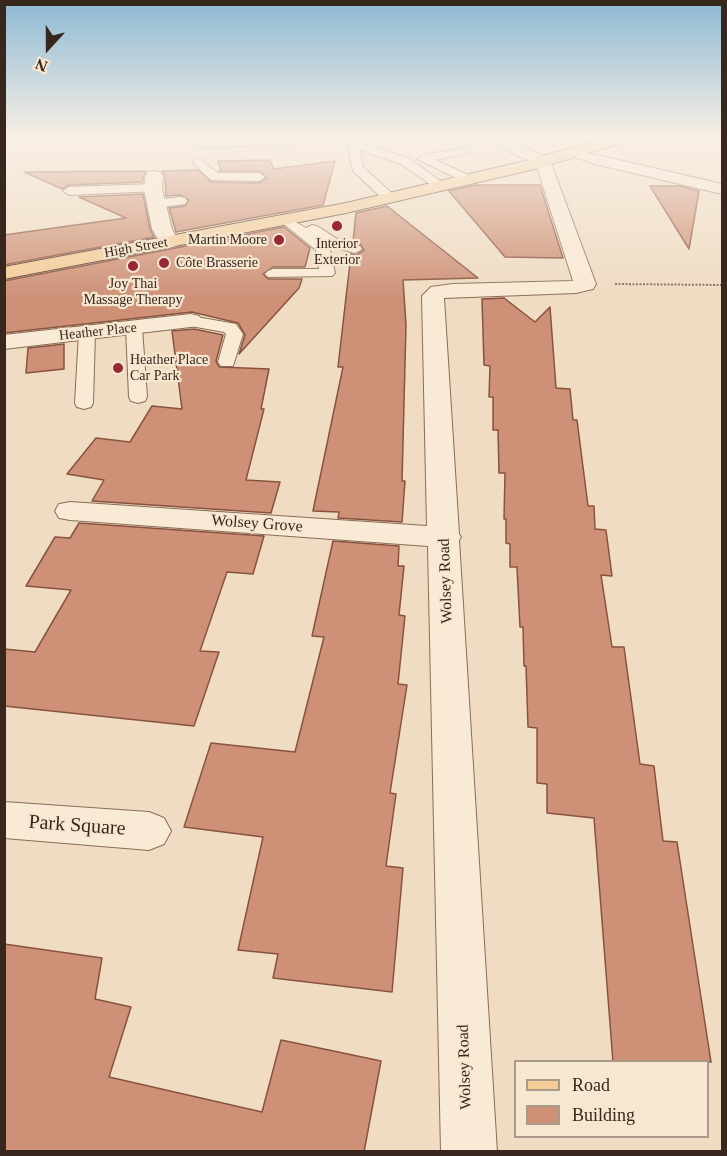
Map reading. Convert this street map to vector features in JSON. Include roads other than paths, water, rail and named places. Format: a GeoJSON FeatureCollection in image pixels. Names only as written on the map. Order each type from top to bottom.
{"type":"FeatureCollection","features":[{"type":"Feature","properties":{"kind":"main road","name":"High Street"},"geometry":{"type":"LineString","coordinates":[[11,269],[293,220],[424,190]]}},
{"type":"Feature","properties":{"kind":"street"},"geometry":{"type":"LineString","coordinates":[[155,190],[162,229],[169,242]]}},
{"type":"Feature","properties":{"kind":"street","name":"Wolsey Road"},"geometry":{"type":"LineString","coordinates":[[469,1152],[445,537],[433,296],[439,292],[453,290],[576,287],[585,284],[547,190]]}},
{"type":"Feature","properties":{"kind":"street","name":"Heather Place"},"geometry":{"type":"LineString","coordinates":[[4,342],[191,321]]}},
{"type":"Feature","properties":{"kind":"street","name":"Wolsey Grove"},"geometry":{"type":"LineString","coordinates":[[70,511],[445,537]]}},
{"type":"Feature","properties":{"kind":"street","name":"Park Square"},"geometry":{"type":"LineString","coordinates":[[4,820],[149,831]]}},
{"type":"Feature","properties":{"kind":"lane"},"geometry":{"type":"LineString","coordinates":[[69,191],[114,190]]}},
{"type":"Feature","properties":{"kind":"lane"},"geometry":{"type":"LineString","coordinates":[[157,190],[180,201]]}},
{"type":"Feature","properties":{"kind":"lane"},"geometry":{"type":"LineString","coordinates":[[381,190],[390,198]]}},
{"type":"Feature","properties":{"kind":"lane"},"geometry":{"type":"LineString","coordinates":[[293,220],[337,244],[356,249]]}},
{"type":"Feature","properties":{"kind":"lane"},"geometry":{"type":"LineString","coordinates":[[273,274],[327,273],[323,248],[293,220]]}},
{"type":"Feature","properties":{"kind":"lane"},"geometry":{"type":"LineString","coordinates":[[191,321],[230,328],[235,334],[227,362]]}},
{"type":"Feature","properties":{"kind":"lane"},"geometry":{"type":"LineString","coordinates":[[134,328],[138,397]]}},
{"type":"Feature","properties":{"kind":"lane"},"geometry":{"type":"LineString","coordinates":[[84,403],[87,333]]}},
{"type":"Feature","properties":{"kind":"place","name":"Interior Exterior"},"geometry":{"type":"Point","coordinates":[337,226]}},
{"type":"Feature","properties":{"kind":"place","name":"Martin Moore"},"geometry":{"type":"Point","coordinates":[279,240]}},
{"type":"Feature","properties":{"kind":"place","name":"Côte Brasserie"},"geometry":{"type":"Point","coordinates":[164,263]}},
{"type":"Feature","properties":{"kind":"place","name":"Joy Thai Massage Therapy"},"geometry":{"type":"Point","coordinates":[133,266]}},
{"type":"Feature","properties":{"kind":"place","name":"Heather Place Car Park"},"geometry":{"type":"Point","coordinates":[118,368]}}]}
